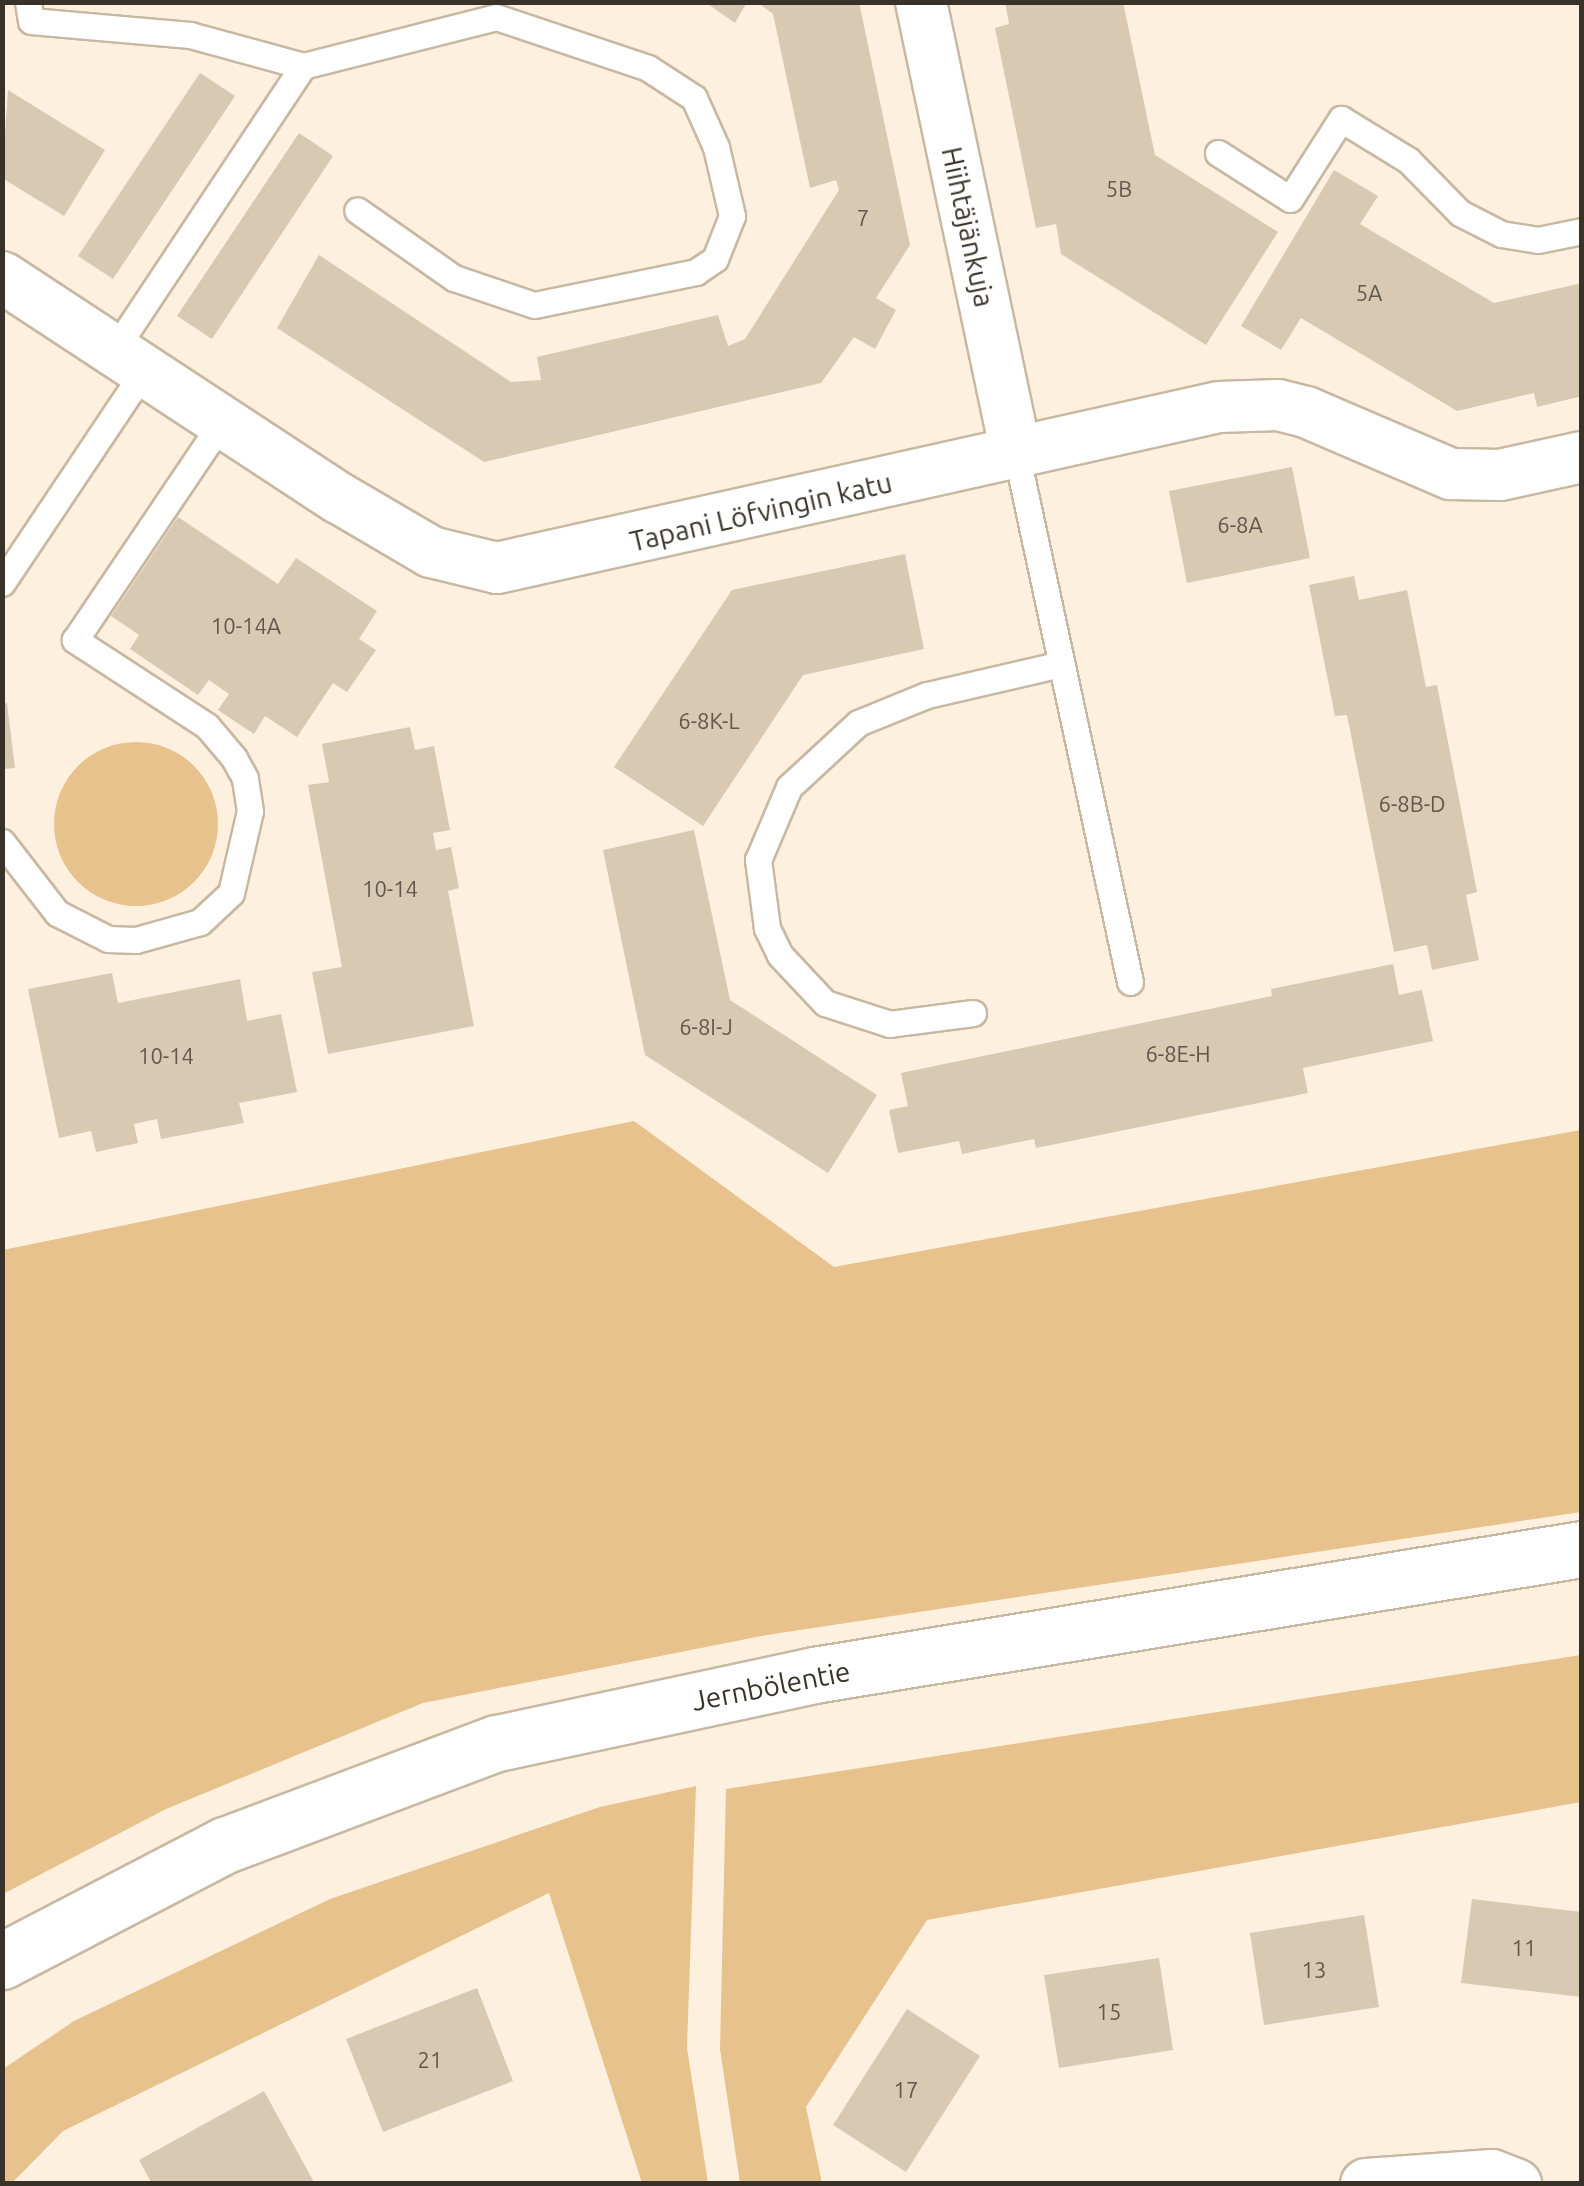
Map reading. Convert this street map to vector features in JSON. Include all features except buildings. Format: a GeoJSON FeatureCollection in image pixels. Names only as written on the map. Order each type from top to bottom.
{"type":"FeatureCollection","features":[{"type":"Feature","properties":{"kind":"street","name":"Hiihtäjänkuja"},"geometry":{"type":"LineString","coordinates":[[921,2],[1016,452]]}},
{"type":"Feature","properties":{"kind":"street","name":"Tapani Löfvingin katu"},"geometry":{"type":"LineString","coordinates":[[2,277],[220,424],[431,552],[497,568],[1219,407],[1265,404],[1306,412],[1451,474],[1500,475],[1582,457]]}},
{"type":"Feature","properties":{"kind":"street","name":"Jernbölentie"},"geometry":{"type":"LineString","coordinates":[[2,1961],[225,1845],[497,1743],[814,1675],[1582,1549]]}},
{"type":"Feature","properties":{"kind":"street"},"geometry":{"type":"LineString","coordinates":[[1366,2184],[1492,2175],[1516,2184]]}},
{"type":"Feature","properties":{"kind":"lane"},"geometry":{"type":"LineString","coordinates":[[28,2],[31,21],[190,35],[303,66],[496,17],[615,55],[694,98],[716,147],[732,216],[714,259],[696,272],[534,305],[454,278],[357,210]]}},
{"type":"Feature","properties":{"kind":"lane"},"geometry":{"type":"LineString","coordinates":[[2,583],[303,66]]}},
{"type":"Feature","properties":{"kind":"lane"},"geometry":{"type":"LineString","coordinates":[[1218,154],[1290,199],[1341,118],[1408,160],[1443,199],[1490,229],[1538,240],[1582,232]]}},
{"type":"Feature","properties":{"kind":"lane"},"geometry":{"type":"LineString","coordinates":[[2,842],[57,913],[108,940],[167,934],[200,922],[231,893],[250,812],[245,778],[234,758],[207,726],[74,640],[220,424]]}},
{"type":"Feature","properties":{"kind":"lane"},"geometry":{"type":"LineString","coordinates":[[1016,452],[1130,982]]}},
{"type":"Feature","properties":{"kind":"lane"},"geometry":{"type":"LineString","coordinates":[[973,1013],[890,1024],[826,1003],[780,955],[766,928],[760,849],[789,788],[858,723],[927,696],[1060,664]]}},
{"type":"Feature","properties":{"kind":"shaded area"},"geometry":{"type":"Polygon","coordinates":[[[136,742],[167,749],[194,766],[211,793],[218,824],[211,855],[194,882],[167,899],[136,906],[105,899],[78,882],[61,855],[54,824],[61,793],[78,766],[105,749],[136,742]]]}},
{"type":"Feature","properties":{"kind":"shaded area"},"geometry":{"type":"Polygon","coordinates":[[[634,1121],[834,1267],[1581,1130],[1581,1512],[767,1635],[423,1703],[166,1809],[3,1894],[3,1250],[634,1121]]]}},
{"type":"Feature","properties":{"kind":"shaded area"},"geometry":{"type":"Polygon","coordinates":[[[1581,1655],[1581,1802],[927,1920],[806,2107],[822,2183],[740,2183],[720,2049],[726,1789],[1581,1655]]]}},
{"type":"Feature","properties":{"kind":"shaded area"},"geometry":{"type":"Polygon","coordinates":[[[696,1786],[687,2048],[708,2183],[642,2183],[549,1893],[63,2131],[12,2183],[3,2183],[3,2069],[74,2021],[330,1899],[600,1807],[696,1786]]]}}]}
